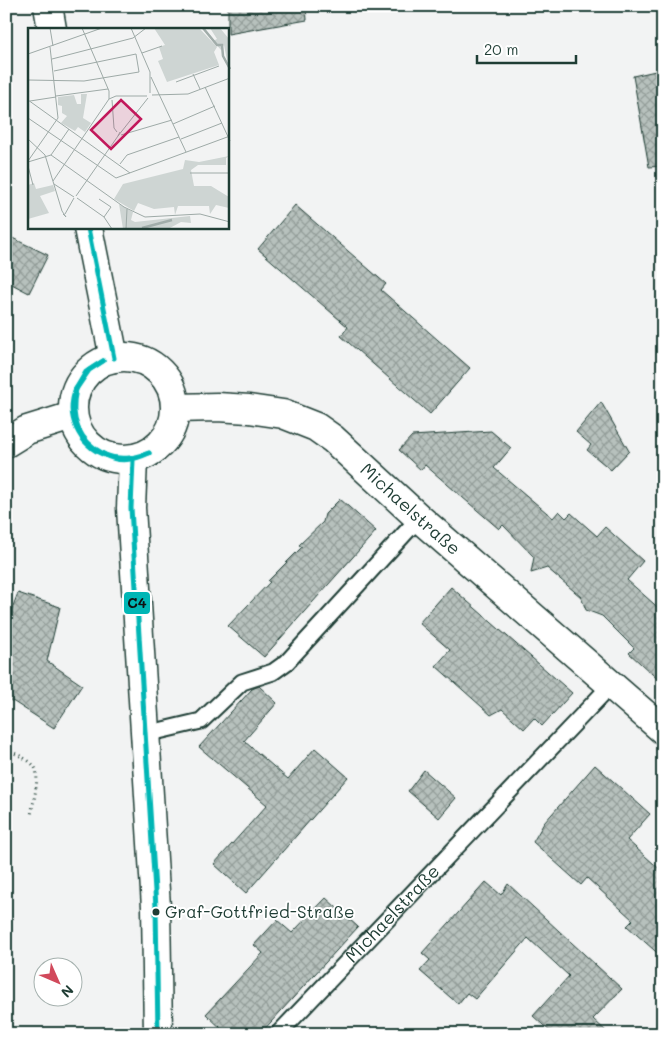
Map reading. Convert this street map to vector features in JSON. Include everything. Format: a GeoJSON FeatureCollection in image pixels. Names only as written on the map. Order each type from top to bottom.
{"type":"FeatureCollection","features":[{"type":"Feature","properties":{"kind":"street"},"geometry":{"type":"LineString","coordinates":[[48,6],[52,28]]}},
{"type":"Feature","properties":{"kind":"street"},"geometry":{"type":"LineString","coordinates":[[88,229],[114,358]]}},
{"type":"Feature","properties":{"kind":"street"},"geometry":{"type":"LineString","coordinates":[[129,357],[144,360],[157,368],[167,379],[173,393],[176,408],[173,426],[164,442],[150,453],[132,460],[112,459],[93,450],[79,435],[72,416],[72,400],[77,385],[87,372],[99,362],[129,357]]}},
{"type":"Feature","properties":{"kind":"street","name":"Michaelstraße"},"geometry":{"type":"LineString","coordinates":[[176,408],[217,407],[282,414],[310,424],[333,439],[419,518],[663,730]]}},
{"type":"Feature","properties":{"kind":"street"},"geometry":{"type":"LineString","coordinates":[[6,443],[27,430],[72,416]]}},
{"type":"Feature","properties":{"kind":"street"},"geometry":{"type":"LineString","coordinates":[[132,460],[132,508],[156,907],[158,1034]]}},
{"type":"Feature","properties":{"kind":"lane"},"geometry":{"type":"LineString","coordinates":[[146,734],[201,721],[242,682],[273,672],[287,662],[419,518]]}},
{"type":"Feature","properties":{"kind":"lane","name":"Michaelstraße"},"geometry":{"type":"LineString","coordinates":[[278,1034],[611,685]]}},
{"type":"Feature","properties":{"kind":"path"},"geometry":{"type":"LineString","coordinates":[[6,750],[33,765],[36,770],[37,778],[31,815]]}},
{"type":"Feature","properties":{"kind":"building"},"geometry":{"type":"Polygon","coordinates":[[[228,6],[306,6],[307,20],[229,34],[228,6]]]}},
{"type":"Feature","properties":{"kind":"building"},"geometry":{"type":"Polygon","coordinates":[[[660,70],[663,87],[663,166],[649,167],[633,76],[660,70]]]}},
{"type":"Feature","properties":{"kind":"building"},"geometry":{"type":"Polygon","coordinates":[[[295,205],[386,284],[381,290],[470,368],[430,414],[341,336],[348,327],[258,249],[295,205]]]}},
{"type":"Feature","properties":{"kind":"building"},"geometry":{"type":"Polygon","coordinates":[[[6,235],[48,255],[29,293],[6,281],[6,235]]]}},
{"type":"Feature","properties":{"kind":"building"},"geometry":{"type":"Polygon","coordinates":[[[601,402],[629,451],[611,470],[587,450],[591,445],[576,432],[601,402]]]}},
{"type":"Feature","properties":{"kind":"building"},"geometry":{"type":"Polygon","coordinates":[[[491,431],[511,448],[494,468],[553,518],[559,511],[566,518],[571,513],[597,536],[605,527],[643,561],[627,580],[663,612],[663,684],[629,653],[634,648],[602,616],[586,610],[581,597],[547,568],[531,573],[534,557],[503,525],[499,529],[425,465],[421,470],[399,450],[412,436],[491,431]]]}},
{"type":"Feature","properties":{"kind":"building"},"geometry":{"type":"Polygon","coordinates":[[[340,499],[376,531],[264,657],[228,626],[270,582],[268,581],[302,547],[299,545],[323,522],[325,514],[340,499]]]}},
{"type":"Feature","properties":{"kind":"building"},"geometry":{"type":"Polygon","coordinates":[[[451,587],[572,693],[542,726],[534,718],[524,729],[502,709],[491,715],[436,666],[450,650],[419,623],[451,587]]]}},
{"type":"Feature","properties":{"kind":"building"},"geometry":{"type":"Polygon","coordinates":[[[18,593],[60,607],[47,661],[82,685],[54,728],[14,702],[6,699],[6,624],[18,593]]]}},
{"type":"Feature","properties":{"kind":"building"},"geometry":{"type":"Polygon","coordinates":[[[259,686],[277,703],[244,741],[288,779],[315,748],[348,777],[246,893],[214,864],[267,805],[199,747],[252,689],[259,686]]]}},
{"type":"Feature","properties":{"kind":"building"},"geometry":{"type":"Polygon","coordinates":[[[595,765],[650,814],[627,840],[663,872],[663,958],[627,926],[633,920],[587,878],[581,885],[533,842],[544,823],[595,765]]]}},
{"type":"Feature","properties":{"kind":"building"},"geometry":{"type":"Polygon","coordinates":[[[424,770],[456,798],[439,818],[408,791],[424,770]]]}},
{"type":"Feature","properties":{"kind":"building"},"geometry":{"type":"Polygon","coordinates":[[[486,882],[501,895],[508,884],[622,989],[593,1019],[609,1034],[553,1034],[533,1016],[569,976],[528,938],[475,999],[467,993],[458,1004],[420,971],[430,960],[422,953],[486,882]]]}},
{"type":"Feature","properties":{"kind":"building"},"geometry":{"type":"Polygon","coordinates":[[[326,898],[358,927],[260,1034],[227,1034],[206,1014],[263,953],[254,945],[277,920],[292,933],[326,898]]]}},
{"type":"Feature","properties":{"kind":"transit line","name":"C4"},"geometry":{"type":"LineString","coordinates":[[88,229],[114,358]]}},
{"type":"Feature","properties":{"kind":"transit line","name":"C4"},"geometry":{"type":"LineString","coordinates":[[76,389],[86,372],[103,361]]}},
{"type":"Feature","properties":{"kind":"transit line","name":"C4"},"geometry":{"type":"LineString","coordinates":[[76,389],[89,370],[103,361]]}},
{"type":"Feature","properties":{"kind":"transit line","name":"C4"},"geometry":{"type":"LineString","coordinates":[[76,389],[74,410],[78,428],[88,443],[105,455]]}},
{"type":"Feature","properties":{"kind":"transit line","name":"C4"},"geometry":{"type":"LineString","coordinates":[[76,389],[73,399],[73,419],[81,437],[105,455]]}},
{"type":"Feature","properties":{"kind":"transit line","name":"C4"},"geometry":{"type":"LineString","coordinates":[[105,455],[127,458],[149,453]]}},
{"type":"Feature","properties":{"kind":"transit line","name":"C4"},"geometry":{"type":"LineString","coordinates":[[105,455],[127,460],[149,453]]}},
{"type":"Feature","properties":{"kind":"transit line","name":"C4"},"geometry":{"type":"LineString","coordinates":[[133,460],[131,508],[156,907],[158,1034]]}},
{"type":"Feature","properties":{"kind":"place","name":"Graf-Gottfried-Straße"},"geometry":{"type":"Point","coordinates":[156,912]}}]}
